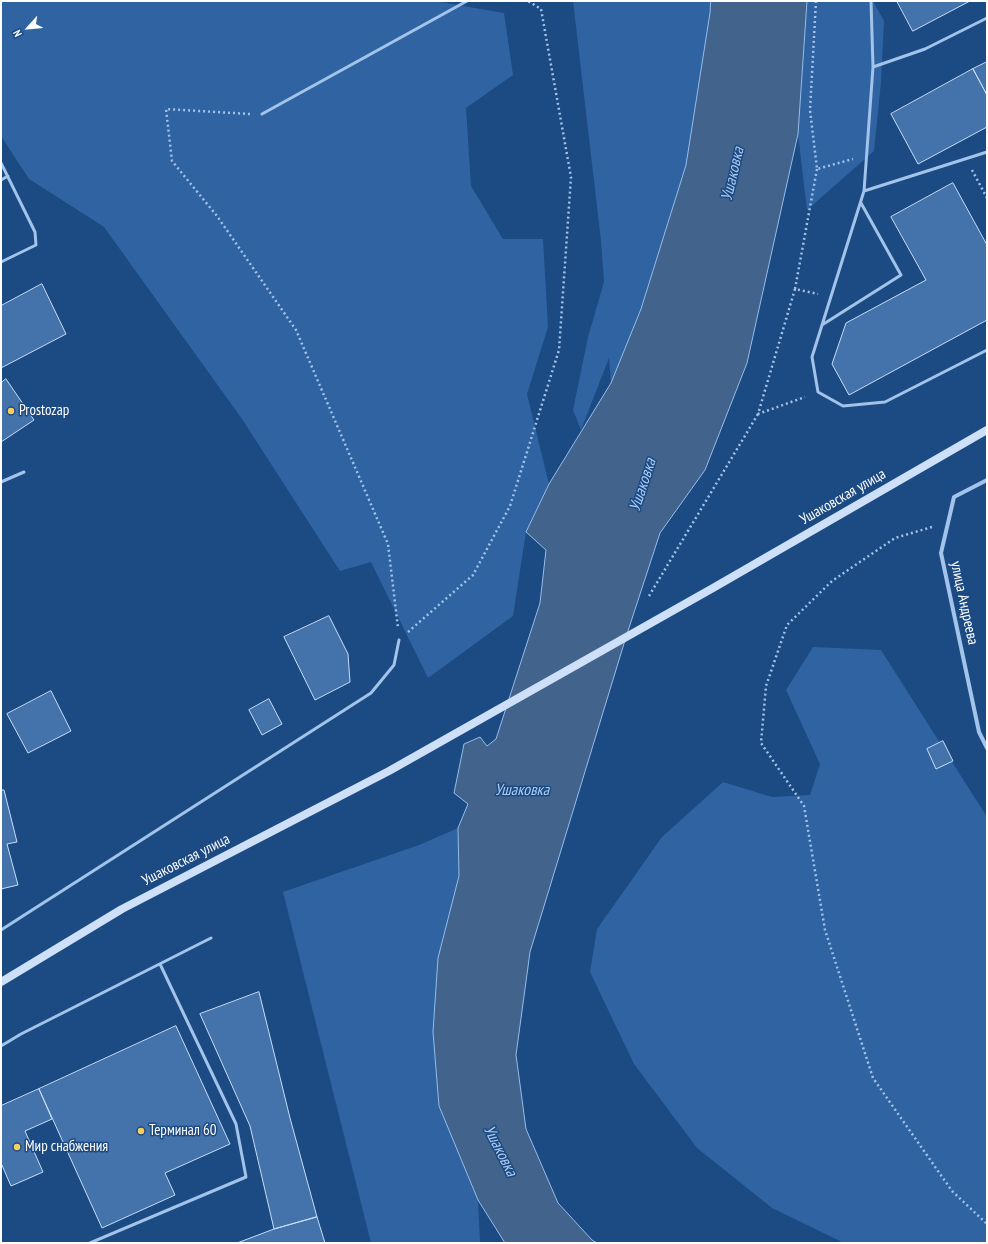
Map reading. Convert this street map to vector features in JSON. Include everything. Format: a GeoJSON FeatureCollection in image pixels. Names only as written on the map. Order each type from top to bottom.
{"type":"FeatureCollection","features":[{"type":"Feature","properties":{"kind":"main road","name":"Ушаковская улица"},"geometry":{"type":"LineString","coordinates":[[1,982],[122,909],[389,771],[713,588],[987,430]]}},
{"type":"Feature","properties":{"kind":"street","name":"улица Андреева"},"geometry":{"type":"LineString","coordinates":[[987,480],[954,497],[941,553],[979,732],[987,748]]}},
{"type":"Feature","properties":{"kind":"lane"},"geometry":{"type":"LineString","coordinates":[[262,114],[467,1]]}},
{"type":"Feature","properties":{"kind":"lane"},"geometry":{"type":"LineString","coordinates":[[871,1],[873,67],[864,191],[812,357],[818,392],[844,406],[885,402],[987,350]]}},
{"type":"Feature","properties":{"kind":"lane"},"geometry":{"type":"LineString","coordinates":[[873,67],[925,49],[987,18]]}},
{"type":"Feature","properties":{"kind":"lane"},"geometry":{"type":"LineString","coordinates":[[864,191],[987,152]]}},
{"type":"Feature","properties":{"kind":"lane"},"geometry":{"type":"LineString","coordinates":[[1,163],[34,232],[36,245],[1,262]]}},
{"type":"Feature","properties":{"kind":"lane"},"geometry":{"type":"LineString","coordinates":[[1,180],[8,176]]}},
{"type":"Feature","properties":{"kind":"lane"},"geometry":{"type":"LineString","coordinates":[[822,325],[901,275],[860,203]]}},
{"type":"Feature","properties":{"kind":"lane"},"geometry":{"type":"LineString","coordinates":[[1,482],[24,472]]}},
{"type":"Feature","properties":{"kind":"lane"},"geometry":{"type":"LineString","coordinates":[[1,930],[371,692],[394,665],[399,640]]}},
{"type":"Feature","properties":{"kind":"lane"},"geometry":{"type":"LineString","coordinates":[[1,1046],[21,1034],[211,938]]}},
{"type":"Feature","properties":{"kind":"lane"},"geometry":{"type":"LineString","coordinates":[[90,1243],[246,1177],[236,1124],[160,964]]}},
{"type":"Feature","properties":{"kind":"path"},"geometry":{"type":"LineString","coordinates":[[399,640],[473,575],[510,506],[559,350],[571,177],[540,9],[528,1]]}},
{"type":"Feature","properties":{"kind":"path"},"geometry":{"type":"LineString","coordinates":[[649,596],[758,414],[795,289],[817,169],[810,110],[816,1]]}},
{"type":"Feature","properties":{"kind":"path"},"geometry":{"type":"LineString","coordinates":[[262,114],[166,109],[172,161],[217,216],[296,330],[388,544],[399,640]]}},
{"type":"Feature","properties":{"kind":"path"},"geometry":{"type":"LineString","coordinates":[[817,169],[867,156]]}},
{"type":"Feature","properties":{"kind":"path"},"geometry":{"type":"LineString","coordinates":[[967,159],[987,198]]}},
{"type":"Feature","properties":{"kind":"path"},"geometry":{"type":"LineString","coordinates":[[795,289],[831,298]]}},
{"type":"Feature","properties":{"kind":"path"},"geometry":{"type":"LineString","coordinates":[[758,414],[818,392]]}},
{"type":"Feature","properties":{"kind":"path"},"geometry":{"type":"LineString","coordinates":[[948,523],[895,538],[832,581],[787,625],[766,686],[761,743],[804,806],[825,930],[873,1078],[952,1191],[987,1224]]}},
{"type":"Feature","properties":{"kind":"shaded area"},"geometry":{"type":"Polygon","coordinates":[[[1,1],[435,1],[504,13],[513,75],[466,108],[471,186],[503,239],[543,239],[548,327],[527,394],[549,484],[526,532],[513,616],[428,678],[371,562],[340,571],[242,419],[104,227],[29,179],[1,136],[1,1]]]}},
{"type":"Feature","properties":{"kind":"shaded area"},"geometry":{"type":"Polygon","coordinates":[[[573,1],[711,1],[686,165],[641,309],[611,383],[609,358],[581,430],[573,410],[588,337],[604,282],[601,241],[573,1]]]}},
{"type":"Feature","properties":{"kind":"shaded area"},"geometry":{"type":"Polygon","coordinates":[[[807,1],[873,1],[884,21],[881,82],[874,151],[807,210],[798,134],[807,1]]]}},
{"type":"Feature","properties":{"kind":"shaded area"},"geometry":{"type":"Polygon","coordinates":[[[813,647],[881,650],[987,817],[987,1243],[844,1243],[772,1208],[697,1148],[634,1064],[590,972],[597,929],[662,837],[723,782],[772,797],[810,795],[820,764],[786,690],[813,647]]]}},
{"type":"Feature","properties":{"kind":"shaded area"},"geometry":{"type":"Polygon","coordinates":[[[458,828],[459,876],[438,958],[433,1032],[439,1106],[478,1200],[480,1243],[371,1243],[283,892],[419,845],[458,828]]]}},
{"type":"Feature","properties":{"kind":"water","name":"Ушаковка"},"geometry":{"type":"Polygon","coordinates":[[[711,1],[807,1],[798,134],[747,363],[705,470],[660,533],[626,637],[530,952],[516,1055],[526,1129],[558,1203],[592,1240],[597,1243],[505,1243],[478,1200],[439,1106],[433,1032],[438,958],[459,876],[458,828],[468,804],[454,793],[464,744],[480,737],[487,746],[496,739],[540,603],[546,550],[526,532],[549,484],[611,383],[641,309],[686,165],[711,1]]]}},
{"type":"Feature","properties":{"kind":"building"},"geometry":{"type":"Polygon","coordinates":[[[897,1],[970,1],[913,31],[897,1]]]}},
{"type":"Feature","properties":{"kind":"building"},"geometry":{"type":"Polygon","coordinates":[[[987,62],[987,95],[973,69],[987,62]]]}},
{"type":"Feature","properties":{"kind":"building"},"geometry":{"type":"Polygon","coordinates":[[[973,69],[987,95],[987,127],[918,164],[891,114],[973,69]]]}},
{"type":"Feature","properties":{"kind":"building"},"geometry":{"type":"Polygon","coordinates":[[[953,183],[987,245],[987,320],[849,395],[832,364],[846,323],[926,280],[891,217],[953,183]]]}},
{"type":"Feature","properties":{"kind":"building"},"geometry":{"type":"Polygon","coordinates":[[[42,284],[66,334],[1,368],[1,306],[42,284]]]}},
{"type":"Feature","properties":{"kind":"building"},"geometry":{"type":"Polygon","coordinates":[[[6,379],[34,420],[1,442],[1,383],[6,379]]]}},
{"type":"Feature","properties":{"kind":"building"},"geometry":{"type":"Polygon","coordinates":[[[329,616],[348,654],[350,682],[315,700],[284,637],[329,616]]]}},
{"type":"Feature","properties":{"kind":"building"},"geometry":{"type":"Polygon","coordinates":[[[51,691],[71,731],[28,753],[7,714],[51,691]]]}},
{"type":"Feature","properties":{"kind":"building"},"geometry":{"type":"Polygon","coordinates":[[[269,699],[282,724],[262,735],[249,710],[269,699]]]}},
{"type":"Feature","properties":{"kind":"building"},"geometry":{"type":"Polygon","coordinates":[[[943,741],[953,761],[936,769],[927,749],[943,741]]]}},
{"type":"Feature","properties":{"kind":"building"},"geometry":{"type":"Polygon","coordinates":[[[1,790],[4,790],[17,842],[7,844],[18,885],[1,889],[1,790]]]}},
{"type":"Feature","properties":{"kind":"building"},"geometry":{"type":"Polygon","coordinates":[[[259,992],[290,1118],[317,1217],[274,1229],[250,1126],[200,1014],[259,992]]]}},
{"type":"Feature","properties":{"kind":"building","name":"Терминал 60"},"geometry":{"type":"Polygon","coordinates":[[[176,1026],[230,1144],[165,1173],[175,1195],[102,1228],[39,1089],[176,1026]]]}},
{"type":"Feature","properties":{"kind":"building","name":"Мир снабжения"},"geometry":{"type":"Polygon","coordinates":[[[39,1089],[52,1119],[25,1131],[43,1172],[11,1186],[1,1163],[1,1106],[39,1089]]]}},
{"type":"Feature","properties":{"kind":"building"},"geometry":{"type":"Polygon","coordinates":[[[317,1217],[325,1243],[237,1243],[274,1229],[317,1217]]]}},
{"type":"Feature","properties":{"kind":"place","name":"Prostozap"},"geometry":{"type":"Point","coordinates":[11,411]}},
{"type":"Feature","properties":{"kind":"place","name":"Терминал 60"},"geometry":{"type":"Point","coordinates":[141,1131]}},
{"type":"Feature","properties":{"kind":"place","name":"Мир снабжения"},"geometry":{"type":"Point","coordinates":[17,1147]}}]}
